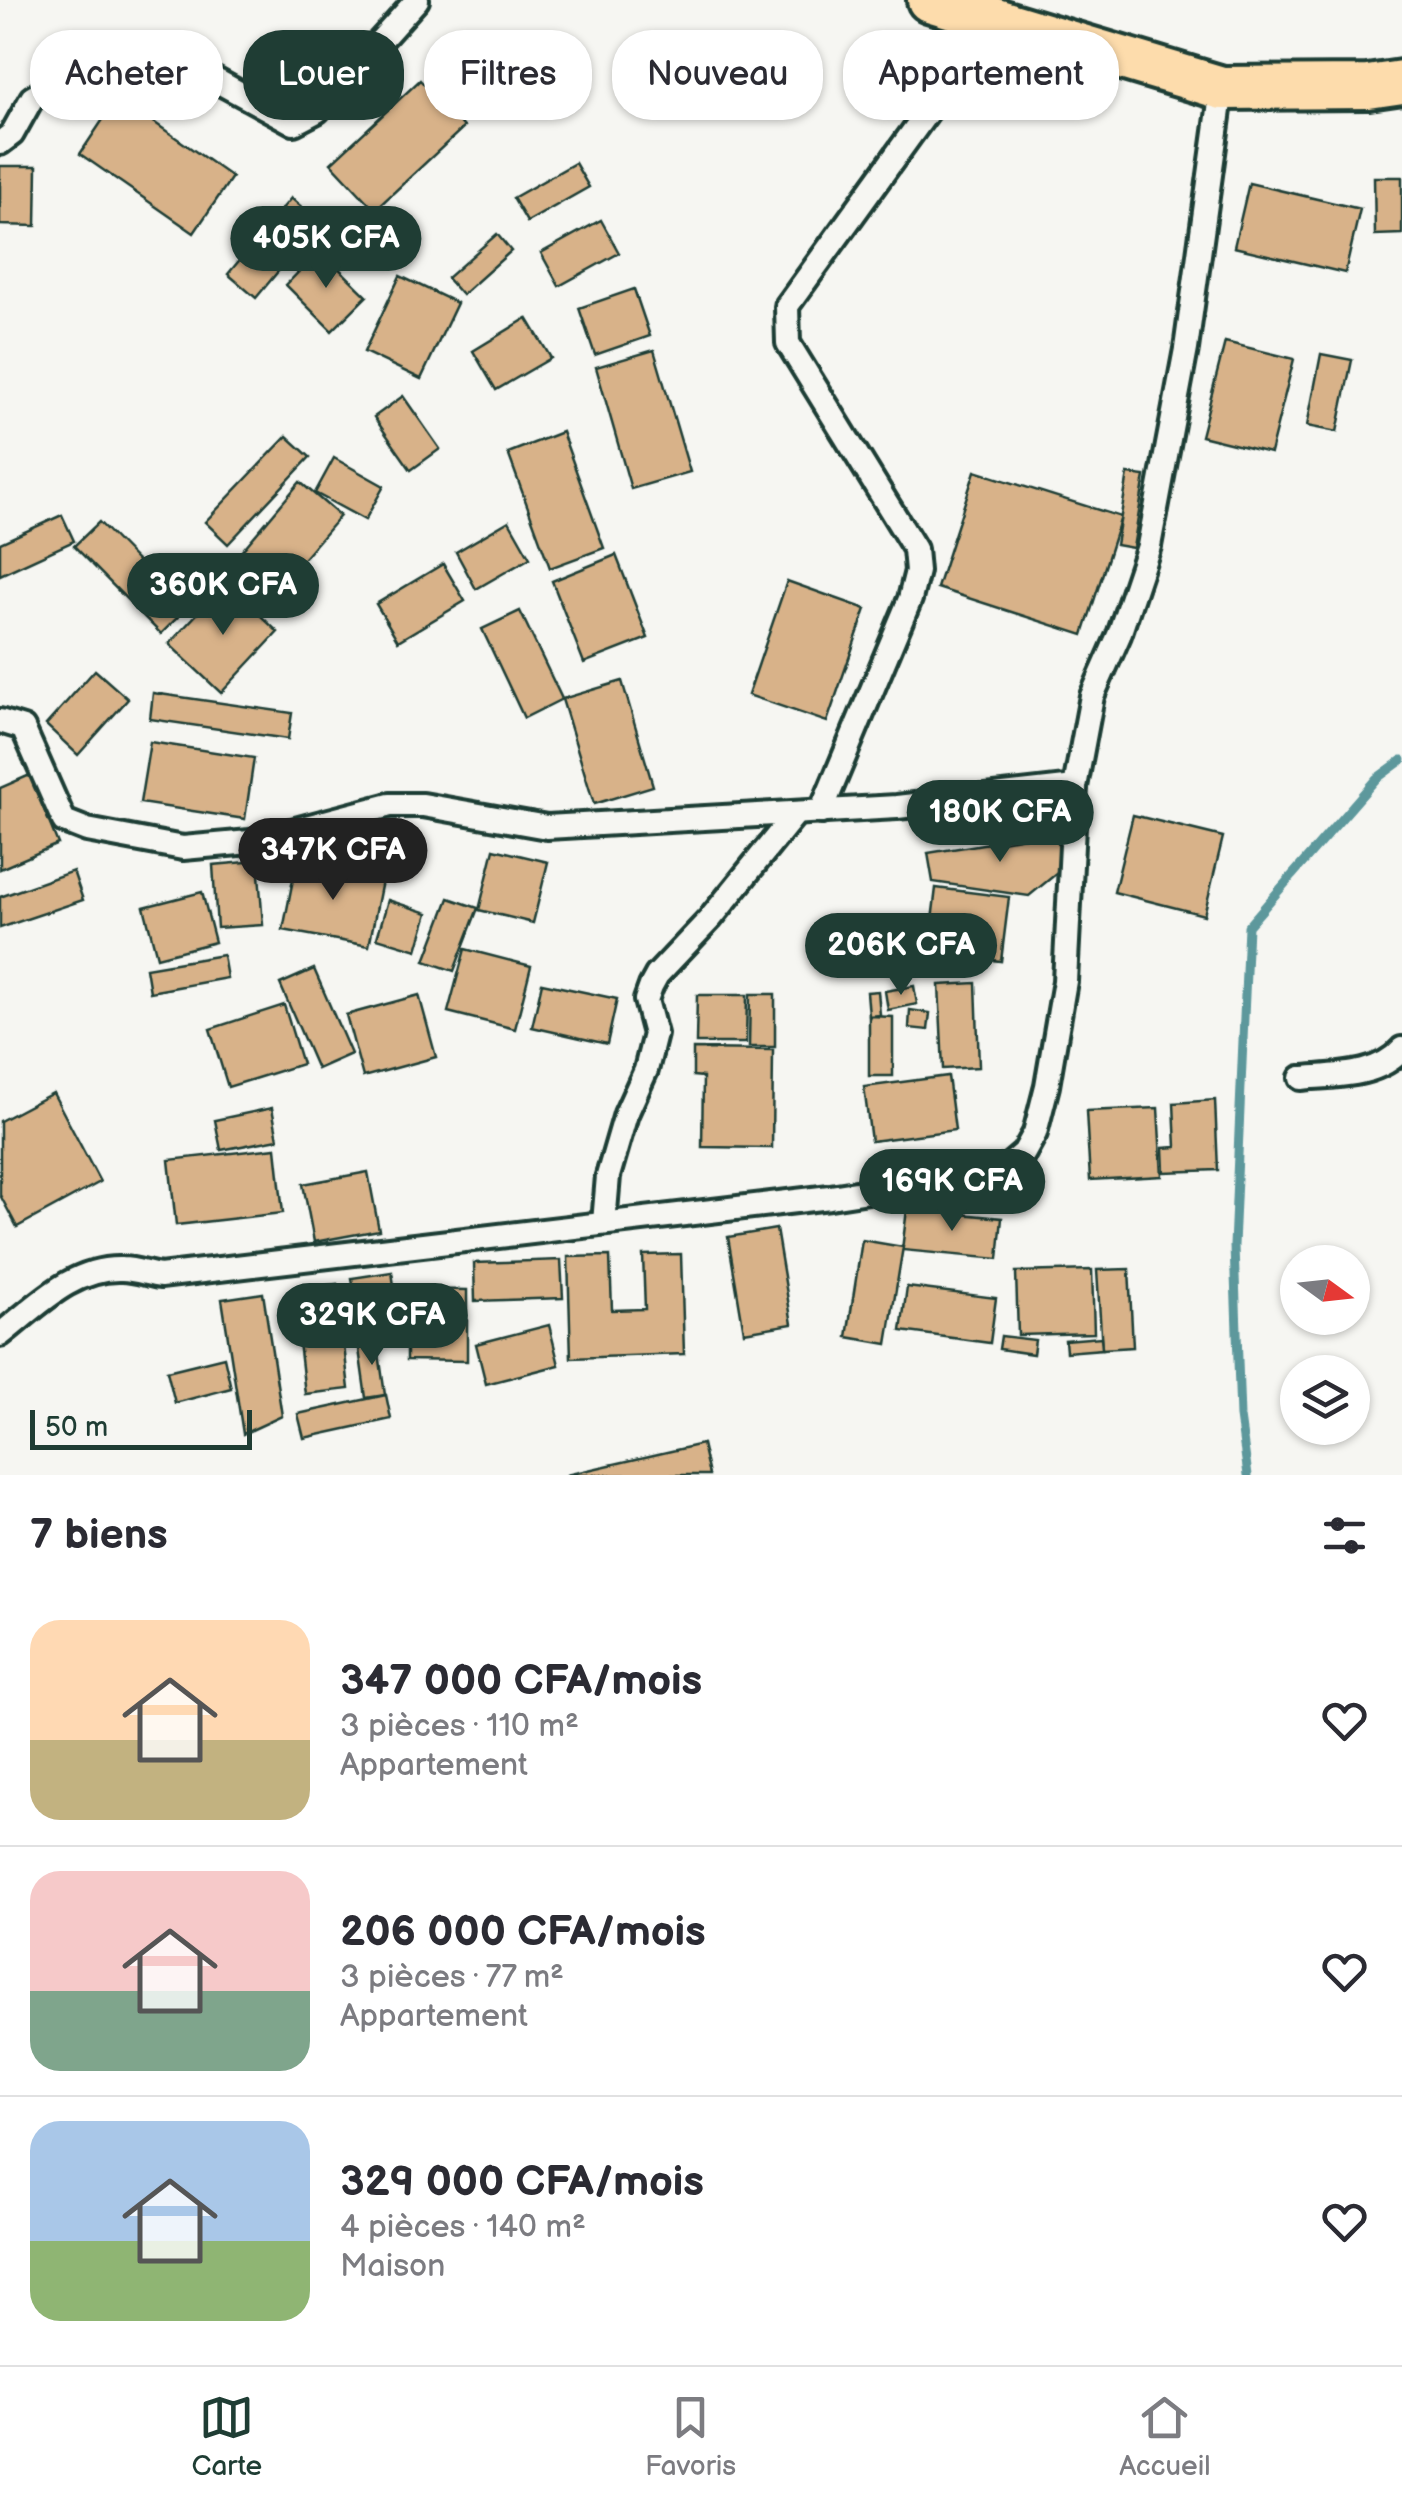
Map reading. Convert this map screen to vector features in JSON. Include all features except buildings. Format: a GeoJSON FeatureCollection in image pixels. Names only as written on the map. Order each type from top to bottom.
{"type":"FeatureCollection","features":[{"type":"Feature","properties":{"kind":"highway"},"geometry":{"type":"LineString","coordinates":[[929,0],[1222,88],[1368,87],[1402,82]]}},
{"type":"Feature","properties":{"kind":"street"},"geometry":{"type":"LineString","coordinates":[[0,143],[12,134],[32,98],[72,74],[143,65],[208,76],[294,123],[317,112],[417,0]]}},
{"type":"Feature","properties":{"kind":"street"},"geometry":{"type":"LineString","coordinates":[[820,812],[918,572],[915,549],[788,343],[787,306],[994,21]]}},
{"type":"Feature","properties":{"kind":"street"},"geometry":{"type":"LineString","coordinates":[[0,1335],[60,1286],[94,1272],[122,1268],[160,1276],[830,1197],[1004,1170],[1024,1153],[1035,1133],[1047,1086],[1066,981],[1075,787],[1092,696],[1119,635],[1149,546],[1186,349],[1222,88]]}},
{"type":"Feature","properties":{"kind":"street"},"geometry":{"type":"LineString","coordinates":[[0,721],[24,728],[64,821],[87,830],[184,848],[250,842],[390,805],[422,805],[546,827],[897,807],[1075,787]]}},
{"type":"Feature","properties":{"kind":"street"},"geometry":{"type":"LineString","coordinates":[[604,1223],[608,1176],[655,1034],[646,1000],[651,986],[794,814]]}},
{"type":"Feature","properties":{"kind":"street"},"geometry":{"type":"LineString","coordinates":[[1301,1078],[1362,1072],[1393,1060],[1402,1049]]}},
{"type":"Feature","properties":{"kind":"waterway"},"geometry":{"type":"LineString","coordinates":[[1248,1475],[1240,1417],[1234,1246],[1248,926],[1376,779],[1402,760]]}}]}
